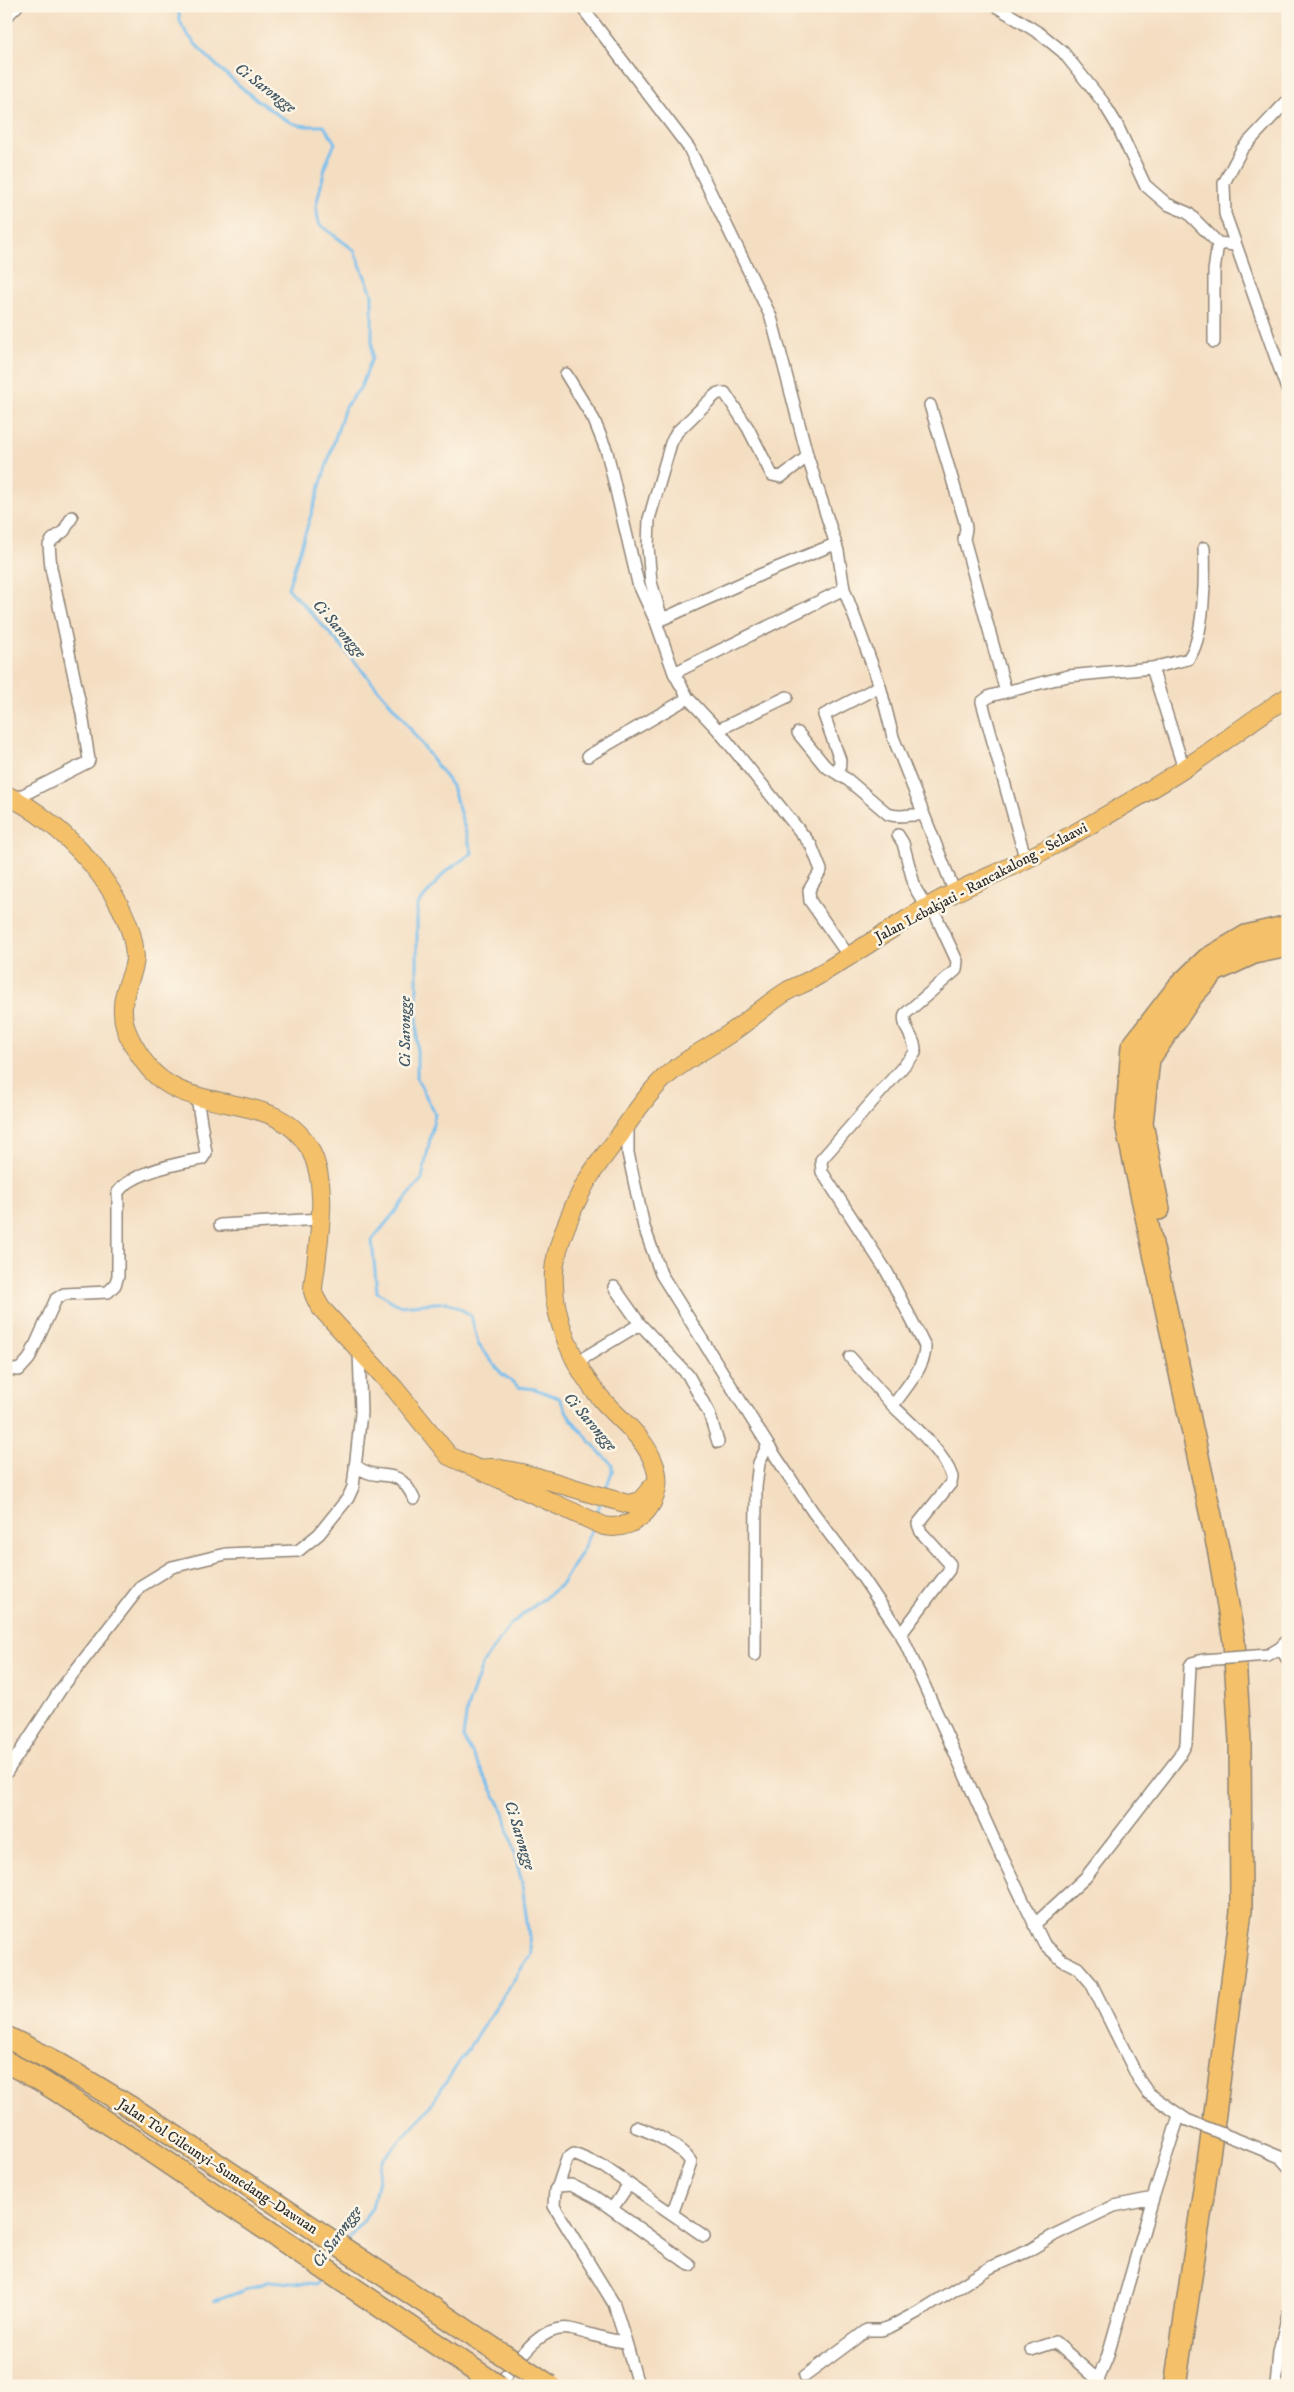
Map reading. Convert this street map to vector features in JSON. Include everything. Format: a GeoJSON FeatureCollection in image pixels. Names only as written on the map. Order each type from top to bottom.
{"type":"FeatureCollection","features":[{"type":"Feature","properties":{"kind":"highway"},"geometry":{"type":"LineString","coordinates":[[1175,2386],[1214,2121],[1241,1911],[1240,1741],[1234,1641],[1219,1553],[1126,1124],[1132,1047],[1179,986],[1206,959],[1246,936],[1288,926]]}},
{"type":"Feature","properties":{"kind":"highway"},"geometry":{"type":"LineString","coordinates":[[1185,2386],[1225,2123],[1252,1898],[1252,1720],[1244,1642],[1231,1551],[1142,1123],[1149,1058],[1192,996],[1215,971],[1254,953],[1288,946]]}},
{"type":"Feature","properties":{"kind":"highway","name":"Jalan Tol Cileunyi–Sumedang–Dawuan"},"geometry":{"type":"LineString","coordinates":[[6,2036],[54,2061],[140,2113],[550,2386]]}},
{"type":"Feature","properties":{"kind":"highway","name":"Jalan Tol Cileunyi–Sumedang–Dawuan"},"geometry":{"type":"LineString","coordinates":[[6,2062],[40,2080],[131,2138],[498,2386]]}},
{"type":"Feature","properties":{"kind":"main road","name":"Jalan Lebakjati - Rancakalong - Selaawi"},"geometry":{"type":"LineString","coordinates":[[658,1478],[651,1455],[643,1441],[600,1398],[577,1362],[564,1335],[554,1289],[556,1257],[576,1202],[599,1160],[650,1092],[674,1070],[721,1040],[789,990],[811,979],[929,906],[1026,860],[1184,769],[1287,700]]}},
{"type":"Feature","properties":{"kind":"main road"},"geometry":{"type":"LineString","coordinates":[[11,797],[60,831],[74,845],[117,900],[126,915],[134,943],[135,960],[122,1008],[122,1022],[127,1033],[155,1075],[180,1091],[197,1098],[260,1110],[290,1125],[310,1149],[315,1162],[319,1183],[321,1219],[313,1292],[321,1308],[358,1347],[445,1453],[478,1471],[594,1522],[613,1528],[624,1527],[642,1517],[649,1509],[656,1493],[658,1478]]}},
{"type":"Feature","properties":{"kind":"main road"},"geometry":{"type":"LineString","coordinates":[[478,1471],[491,1468],[561,1482],[629,1504],[640,1501],[658,1478]]}},
{"type":"Feature","properties":{"kind":"street"},"geometry":{"type":"LineString","coordinates":[[6,17],[17,6]]}},
{"type":"Feature","properties":{"kind":"street"},"geometry":{"type":"LineString","coordinates":[[582,6],[689,148],[771,317],[808,458],[835,544],[844,589],[880,686],[893,737],[955,893]]}},
{"type":"Feature","properties":{"kind":"street"},"geometry":{"type":"LineString","coordinates":[[996,6],[1042,35],[1063,52],[1107,110],[1145,185],[1167,204],[1188,213],[1218,244],[1235,245]]}},
{"type":"Feature","properties":{"kind":"street"},"geometry":{"type":"LineString","coordinates":[[1288,100],[1242,149],[1224,183],[1225,214],[1288,392]]}},
{"type":"Feature","properties":{"kind":"street"},"geometry":{"type":"LineString","coordinates":[[1214,342],[1214,271],[1218,244]]}},
{"type":"Feature","properties":{"kind":"street"},"geometry":{"type":"LineString","coordinates":[[566,374],[594,420],[607,452],[638,583],[659,620]]}},
{"type":"Feature","properties":{"kind":"street"},"geometry":{"type":"LineString","coordinates":[[808,458],[781,477],[772,475],[729,396],[722,392],[713,397],[677,432],[666,457],[649,519],[648,547],[653,594],[674,673],[688,698],[718,730],[739,759],[811,845],[821,870],[808,890],[810,901],[848,955]]}},
{"type":"Feature","properties":{"kind":"street"},"geometry":{"type":"LineString","coordinates":[[930,405],[965,522],[964,539],[1006,692]]}},
{"type":"Feature","properties":{"kind":"street"},"geometry":{"type":"LineString","coordinates":[[11,797],[89,760],[82,714],[51,568],[50,550],[52,540],[64,531],[72,517]]}},
{"type":"Feature","properties":{"kind":"street"},"geometry":{"type":"LineString","coordinates":[[659,620],[835,544]]}},
{"type":"Feature","properties":{"kind":"street"},"geometry":{"type":"LineString","coordinates":[[1026,860],[982,703],[988,697],[1068,676],[1152,668],[1182,662],[1192,654],[1205,590],[1204,548]]}},
{"type":"Feature","properties":{"kind":"street"},"geometry":{"type":"LineString","coordinates":[[638,583],[653,594]]}},
{"type":"Feature","properties":{"kind":"street"},"geometry":{"type":"LineString","coordinates":[[674,673],[844,589]]}},
{"type":"Feature","properties":{"kind":"street"},"geometry":{"type":"LineString","coordinates":[[1152,668],[1184,769]]}},
{"type":"Feature","properties":{"kind":"street"},"geometry":{"type":"LineString","coordinates":[[839,776],[840,760],[823,718],[824,715],[880,686]]}},
{"type":"Feature","properties":{"kind":"street"},"geometry":{"type":"LineString","coordinates":[[718,730],[787,697]]}},
{"type":"Feature","properties":{"kind":"street"},"geometry":{"type":"LineString","coordinates":[[588,756],[688,698]]}},
{"type":"Feature","properties":{"kind":"street"},"geometry":{"type":"LineString","coordinates":[[798,732],[825,766],[848,780],[888,814],[896,818],[914,813],[924,815]]}},
{"type":"Feature","properties":{"kind":"street"},"geometry":{"type":"LineString","coordinates":[[893,1406],[922,1363],[926,1354],[926,1346],[887,1272],[822,1172],[820,1164],[821,1160],[915,1053],[915,1045],[904,1022],[905,1014],[956,970],[957,961],[929,906],[915,888],[903,843],[898,835]]}},
{"type":"Feature","properties":{"kind":"street"},"geometry":{"type":"LineString","coordinates":[[6,1369],[19,1370],[29,1360],[56,1299],[64,1294],[108,1292],[115,1285],[118,1276],[118,1192],[121,1187],[148,1172],[167,1165],[204,1156],[206,1153],[197,1098]]}},
{"type":"Feature","properties":{"kind":"street"},"geometry":{"type":"LineString","coordinates":[[628,1122],[628,1153],[644,1227],[662,1274],[768,1445],[813,1512],[864,1578],[901,1634],[1034,1925],[1049,1950],[1062,1960],[1078,1968],[1091,1983],[1139,2080],[1148,2093],[1183,2118],[1280,2157],[1288,2166]]}},
{"type":"Feature","properties":{"kind":"street"},"geometry":{"type":"LineString","coordinates":[[220,1225],[321,1219]]}},
{"type":"Feature","properties":{"kind":"street"},"geometry":{"type":"LineString","coordinates":[[614,1287],[640,1324],[676,1360],[699,1393],[709,1413],[718,1442]]}},
{"type":"Feature","properties":{"kind":"street"},"geometry":{"type":"LineString","coordinates":[[577,1362],[640,1324]]}},
{"type":"Feature","properties":{"kind":"street"},"geometry":{"type":"LineString","coordinates":[[6,1773],[61,1689],[141,1586],[172,1567],[226,1554],[298,1551],[319,1534],[348,1498],[353,1486],[361,1413],[358,1347]]}},
{"type":"Feature","properties":{"kind":"street"},"geometry":{"type":"LineString","coordinates":[[850,1357],[940,1456],[950,1470],[952,1477],[951,1483],[918,1524],[921,1532],[950,1564],[949,1570],[901,1634]]}},
{"type":"Feature","properties":{"kind":"street"},"geometry":{"type":"LineString","coordinates":[[755,1655],[756,1487],[759,1463],[768,1445]]}},
{"type":"Feature","properties":{"kind":"street"},"geometry":{"type":"LineString","coordinates":[[355,1465],[365,1474],[395,1477],[404,1481],[414,1499]]}},
{"type":"Feature","properties":{"kind":"street"},"geometry":{"type":"LineString","coordinates":[[1034,1925],[1092,1870],[1179,1757],[1186,1744],[1190,1666],[1192,1663],[1203,1660],[1268,1655],[1284,1644],[1288,1660]]}},
{"type":"Feature","properties":{"kind":"street"},"geometry":{"type":"LineString","coordinates":[[1032,2350],[1055,2342],[1097,2383],[1152,2198],[1183,2118]]}},
{"type":"Feature","properties":{"kind":"street"},"geometry":{"type":"LineString","coordinates":[[636,2127],[654,2134],[687,2156],[691,2162],[672,2214]]}},
{"type":"Feature","properties":{"kind":"street"},"geometry":{"type":"LineString","coordinates":[[640,2386],[614,2304],[554,2206],[555,2190],[567,2159],[574,2154],[604,2167],[704,2236]]}},
{"type":"Feature","properties":{"kind":"street"},"geometry":{"type":"LineString","coordinates":[[612,2209],[629,2184]]}},
{"type":"Feature","properties":{"kind":"street"},"geometry":{"type":"LineString","coordinates":[[558,2186],[571,2185],[594,2197],[690,2264]]}},
{"type":"Feature","properties":{"kind":"street"},"geometry":{"type":"LineString","coordinates":[[806,2376],[867,2330],[881,2330],[890,2327],[927,2307],[991,2267],[1028,2251],[1056,2234],[1114,2206],[1152,2198]]}},
{"type":"Feature","properties":{"kind":"street"},"geometry":{"type":"LineString","coordinates":[[1276,2386],[1279,2352],[1288,2314]]}},
{"type":"Feature","properties":{"kind":"street"},"geometry":{"type":"LineString","coordinates":[[498,2386],[530,2347],[550,2332],[570,2330],[626,2342]]}},
{"type":"Feature","properties":{"kind":"waterway","name":"Ci Sarongge"},"geometry":{"type":"LineString","coordinates":[[178,6],[180,21],[186,32],[197,46],[229,77],[264,105],[290,122],[302,125],[324,126],[335,143],[326,164],[316,206],[319,224],[354,250],[372,294],[372,358],[361,387],[345,407],[288,588],[336,640],[401,716],[452,786],[472,853],[445,872],[417,906],[417,1078],[435,1114],[422,1179],[372,1240],[377,1292],[400,1306],[447,1302],[471,1315],[478,1344],[501,1373],[519,1387],[535,1389],[559,1398],[571,1419],[612,1464],[612,1472],[605,1491]]}},
{"type":"Feature","properties":{"kind":"waterway","name":"Ci Sarongge"},"geometry":{"type":"LineString","coordinates":[[595,1517],[601,1502]]}},
{"type":"Feature","properties":{"kind":"waterway","name":"Ci Sarongge"},"geometry":{"type":"LineString","coordinates":[[347,2241],[372,2208],[382,2160],[426,2112],[531,1954],[522,1883],[504,1812],[463,1737],[467,1709],[483,1663],[511,1624],[562,1584],[584,1547],[592,1528]]}},
{"type":"Feature","properties":{"kind":"waterway","name":"Ci Sarongge"},"geometry":{"type":"LineString","coordinates":[[215,2301],[270,2281],[315,2285],[321,2277]]}}]}
